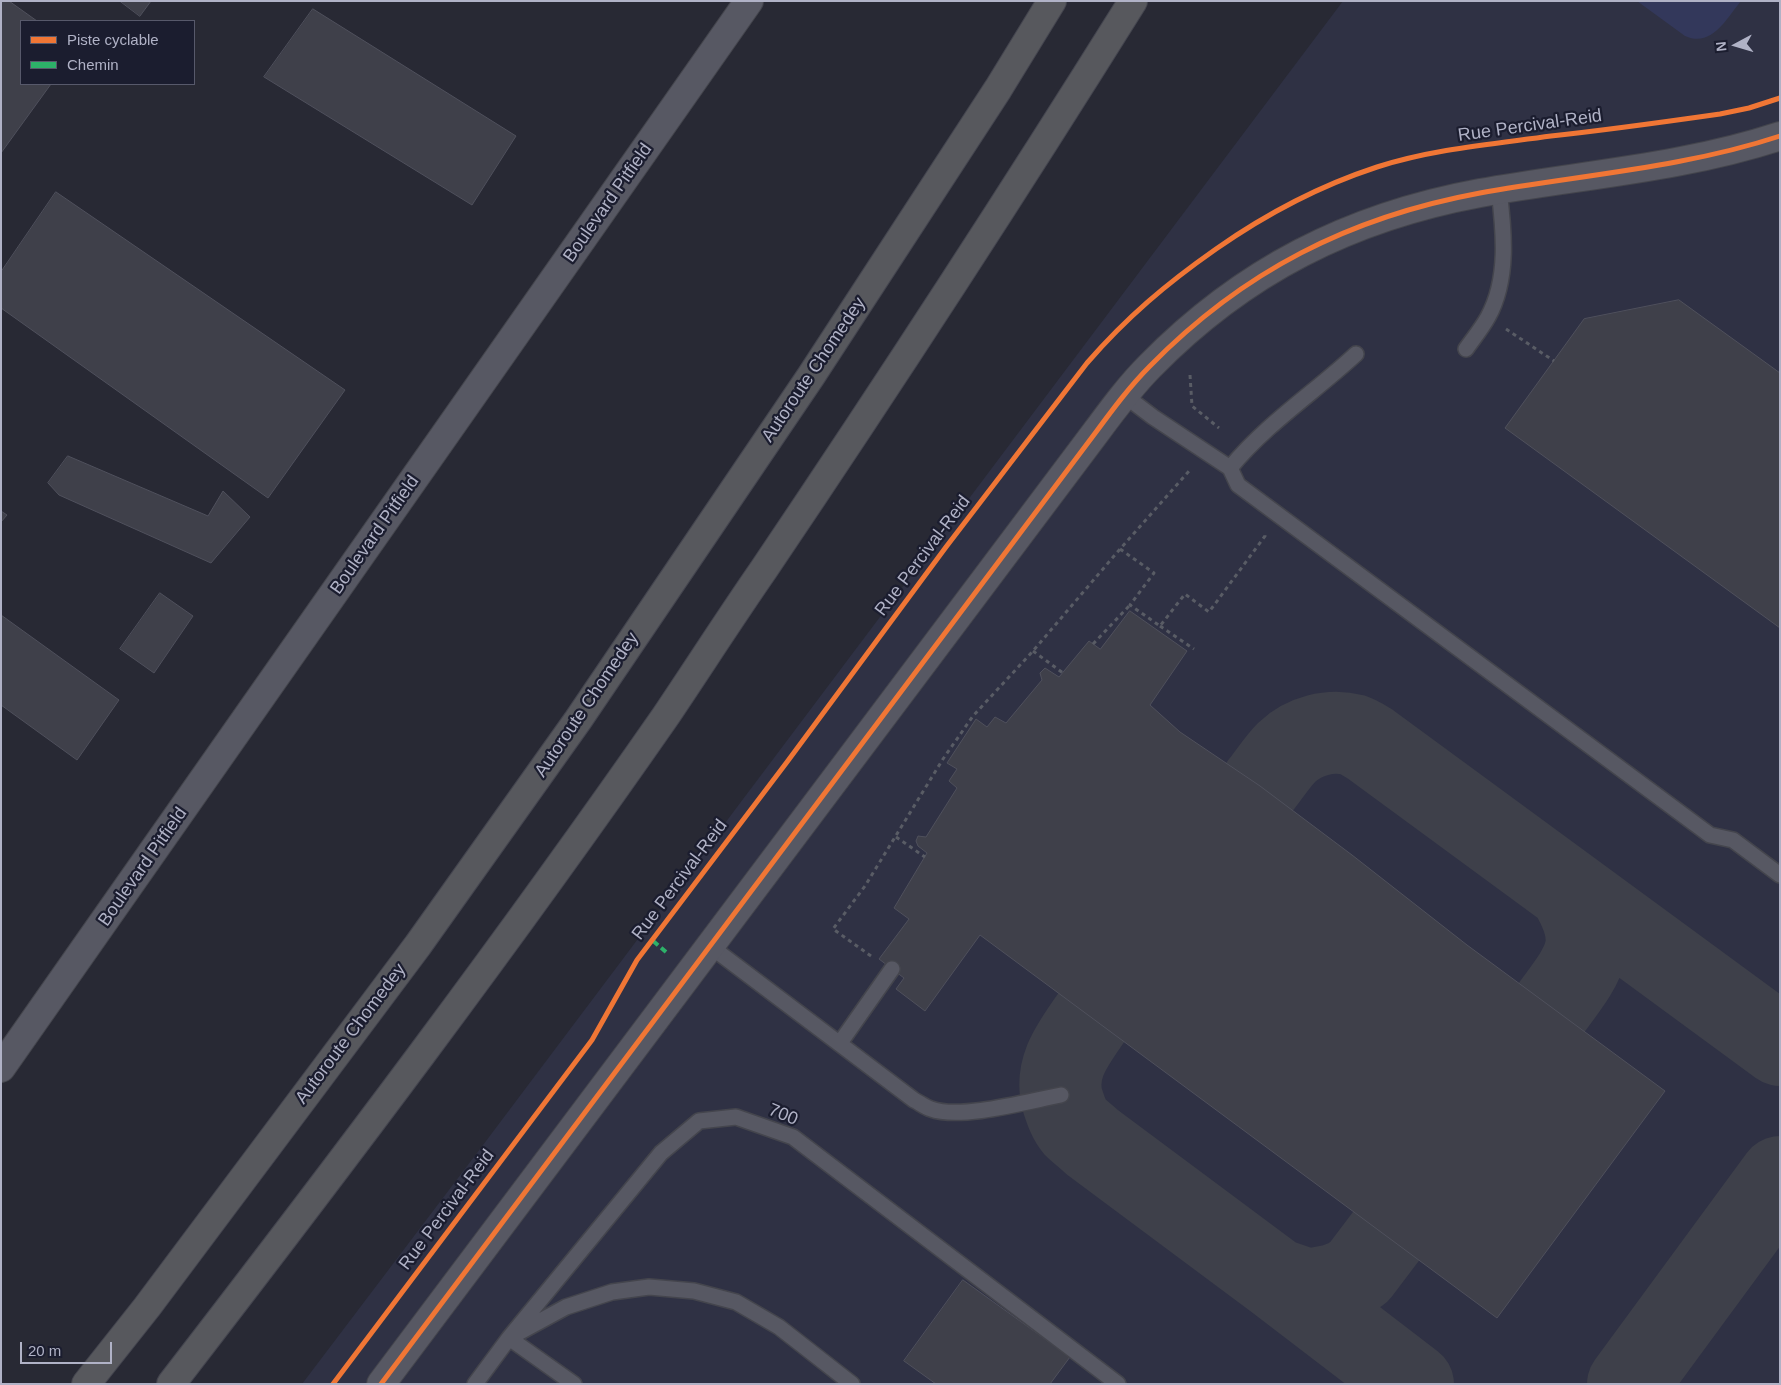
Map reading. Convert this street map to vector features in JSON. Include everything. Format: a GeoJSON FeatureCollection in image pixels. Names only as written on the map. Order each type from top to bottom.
{"type":"FeatureCollection","features":[{"type":"Feature","properties":{"kind":"highway","name":"Autoroute Chomedey"},"geometry":{"type":"LineString","coordinates":[[86,1384],[147,1307],[418,945],[578,720],[811,376],[998,89],[1052,1]]}},
{"type":"Feature","properties":{"kind":"highway"},"geometry":{"type":"LineString","coordinates":[[171,1384],[283,1239],[471,985],[666,715],[922,332],[1030,166],[1133,1]]}},
{"type":"Feature","properties":{"kind":"street","name":"Boulevard Pitfield"},"geometry":{"type":"LineString","coordinates":[[1,1068],[749,1]]}},
{"type":"Feature","properties":{"kind":"street"},"geometry":{"type":"LineString","coordinates":[[1691,160],[1746,147],[1780,136]]}},
{"type":"Feature","properties":{"kind":"street"},"geometry":{"type":"LineString","coordinates":[[381,1384],[1124,395],[1149,366],[1206,315],[1246,284],[1313,246],[1353,228],[1437,202],[1499,190],[1691,160],[1780,152]]}},
{"type":"Feature","properties":{"kind":"lane"},"geometry":{"type":"LineString","coordinates":[[1466,349],[1488,317],[1496,298],[1501,275],[1503,224],[1499,190]]}},
{"type":"Feature","properties":{"kind":"lane"},"geometry":{"type":"LineString","coordinates":[[1230,468],[1252,443],[1332,377],[1356,354]]}},
{"type":"Feature","properties":{"kind":"lane"},"geometry":{"type":"LineString","coordinates":[[1124,395],[1152,417],[1230,468],[1238,485],[1710,835],[1733,840],[1780,875]]}},
{"type":"Feature","properties":{"kind":"lane"},"geometry":{"type":"LineString","coordinates":[[710,946],[914,1100],[930,1109],[944,1112],[974,1111],[1061,1095]]}},
{"type":"Feature","properties":{"kind":"lane"},"geometry":{"type":"LineString","coordinates":[[840,1043],[892,969]]}},
{"type":"Feature","properties":{"kind":"lane","name":"700"},"geometry":{"type":"LineString","coordinates":[[475,1384],[509,1338],[661,1153],[699,1121],[736,1117],[793,1137],[1118,1384]]}},
{"type":"Feature","properties":{"kind":"lane"},"geometry":{"type":"LineString","coordinates":[[574,1384],[509,1338],[566,1307],[612,1292],[649,1287],[694,1291],[736,1302],[779,1327],[852,1384]]}},
{"type":"Feature","properties":{"kind":"path"},"geometry":{"type":"LineString","coordinates":[[1488,317],[1554,361]]}},
{"type":"Feature","properties":{"kind":"path"},"geometry":{"type":"LineString","coordinates":[[1190,375],[1192,406],[1218,428]]}},
{"type":"Feature","properties":{"kind":"path"},"geometry":{"type":"LineString","coordinates":[[871,956],[833,929],[865,886],[958,737],[973,716],[1033,651],[1120,548],[1190,470]]}},
{"type":"Feature","properties":{"kind":"path"},"geometry":{"type":"LineString","coordinates":[[1160,626],[1184,594],[1209,612],[1265,536],[1265,528]]}},
{"type":"Feature","properties":{"kind":"path"},"geometry":{"type":"LineString","coordinates":[[1092,644],[1130,605],[1154,573],[1120,548]]}},
{"type":"Feature","properties":{"kind":"path"},"geometry":{"type":"LineString","coordinates":[[1130,605],[1194,649]]}},
{"type":"Feature","properties":{"kind":"path"},"geometry":{"type":"LineString","coordinates":[[1033,651],[1063,673]]}},
{"type":"Feature","properties":{"kind":"path"},"geometry":{"type":"LineString","coordinates":[[958,737],[962,740]]}},
{"type":"Feature","properties":{"kind":"path"},"geometry":{"type":"LineString","coordinates":[[896,837],[925,857]]}},
{"type":"Feature","properties":{"kind":"shaded area"},"geometry":{"type":"Polygon","coordinates":[[[1343,1],[1780,1],[1780,1384],[302,1384],[483,1145],[1343,1]]]}},
{"type":"Feature","properties":{"kind":"water"},"geometry":{"type":"Polygon","coordinates":[[[1637,1],[1741,1],[1718,30],[1711,35],[1695,39],[1685,36],[1637,1]]]}},
{"type":"Feature","properties":{"kind":"building"},"geometry":{"type":"Polygon","coordinates":[[[1,1],[9,1],[36,20],[20,20],[20,85],[50,85],[1,153],[1,1]]]}},
{"type":"Feature","properties":{"kind":"building"},"geometry":{"type":"Polygon","coordinates":[[[120,1],[151,1],[140,16],[120,1]]]}},
{"type":"Feature","properties":{"kind":"building"},"geometry":{"type":"Polygon","coordinates":[[[313,9],[516,136],[472,205],[264,77],[313,9]]]}},
{"type":"Feature","properties":{"kind":"building"},"geometry":{"type":"Polygon","coordinates":[[[56,192],[345,390],[268,498],[1,308],[1,272],[56,192]]]}},
{"type":"Feature","properties":{"kind":"building"},"geometry":{"type":"Polygon","coordinates":[[[1679,300],[1780,373],[1780,628],[1505,428],[1584,319],[1679,300]]]}},
{"type":"Feature","properties":{"kind":"building"},"geometry":{"type":"Polygon","coordinates":[[[68,456],[208,516],[223,491],[250,517],[211,563],[59,495],[48,483],[68,456]]]}},
{"type":"Feature","properties":{"kind":"building"},"geometry":{"type":"Polygon","coordinates":[[[1,511],[7,515],[1,522],[1,511]]]}},
{"type":"Feature","properties":{"kind":"building"},"geometry":{"type":"Polygon","coordinates":[[[160,593],[193,616],[154,673],[120,649],[160,593]]]}},
{"type":"Feature","properties":{"kind":"building"},"geometry":{"type":"Polygon","coordinates":[[[1130,611],[1187,651],[1150,705],[1180,732],[1260,786],[1467,945],[1665,1091],[1497,1318],[980,935],[925,1011],[896,989],[904,978],[879,959],[909,919],[894,908],[927,853],[918,846],[916,841],[918,836],[926,837],[957,788],[949,781],[957,769],[947,763],[976,719],[987,727],[995,717],[1006,723],[1042,680],[1040,673],[1045,668],[1059,677],[1089,641],[1100,649],[1130,611]]]}},
{"type":"Feature","properties":{"kind":"building"},"geometry":{"type":"Polygon","coordinates":[[[1,615],[119,700],[77,760],[1,705],[1,615]]]}},
{"type":"Feature","properties":{"kind":"building"},"geometry":{"type":"Polygon","coordinates":[[[963,1280],[1070,1357],[1050,1384],[936,1384],[904,1361],[963,1280]]]}},
{"type":"Feature","properties":{"kind":"taxiway"},"geometry":{"type":"LineString","coordinates":[[1260,786],[1283,756],[1301,742],[1318,735],[1335,733],[1353,735],[1370,744],[1780,1045]]}},
{"type":"Feature","properties":{"kind":"taxiway"},"geometry":{"type":"LineString","coordinates":[[1552,1007],[1581,964],[1587,939],[1585,925],[1569,890]]}},
{"type":"Feature","properties":{"kind":"taxiway"},"geometry":{"type":"LineString","coordinates":[[1091,1018],[1066,1057],[1061,1079],[1063,1102],[1069,1118],[1075,1127],[1092,1142],[1413,1384]]}},
{"type":"Feature","properties":{"kind":"taxiway"},"geometry":{"type":"LineString","coordinates":[[1628,1384],[1780,1177]]}},
{"type":"Feature","properties":{"kind":"taxiway"},"geometry":{"type":"LineString","coordinates":[[1276,1279],[1308,1290],[1334,1285],[1347,1280],[1359,1272],[1387,1235]]}},
{"type":"Feature","properties":{"kind":"marked path"},"geometry":{"type":"LineString","coordinates":[[652,940],[666,952]]}},
{"type":"Feature","properties":{"kind":"cycle path","name":"Rue Percival-Reid"},"geometry":{"type":"LineString","coordinates":[[333,1384],[592,1040],[637,960],[946,547],[1087,363],[1148,302],[1198,262],[1254,224],[1314,192],[1377,167],[1463,148],[1720,114],[1749,108],[1780,98]]}},
{"type":"Feature","properties":{"kind":"cycle path"},"geometry":{"type":"LineString","coordinates":[[381,1384],[1115,406],[1150,366],[1186,332],[1223,302],[1261,276],[1301,253],[1343,233],[1387,217],[1432,203],[1480,193],[1631,170],[1706,156],[1780,136]]}}]}
